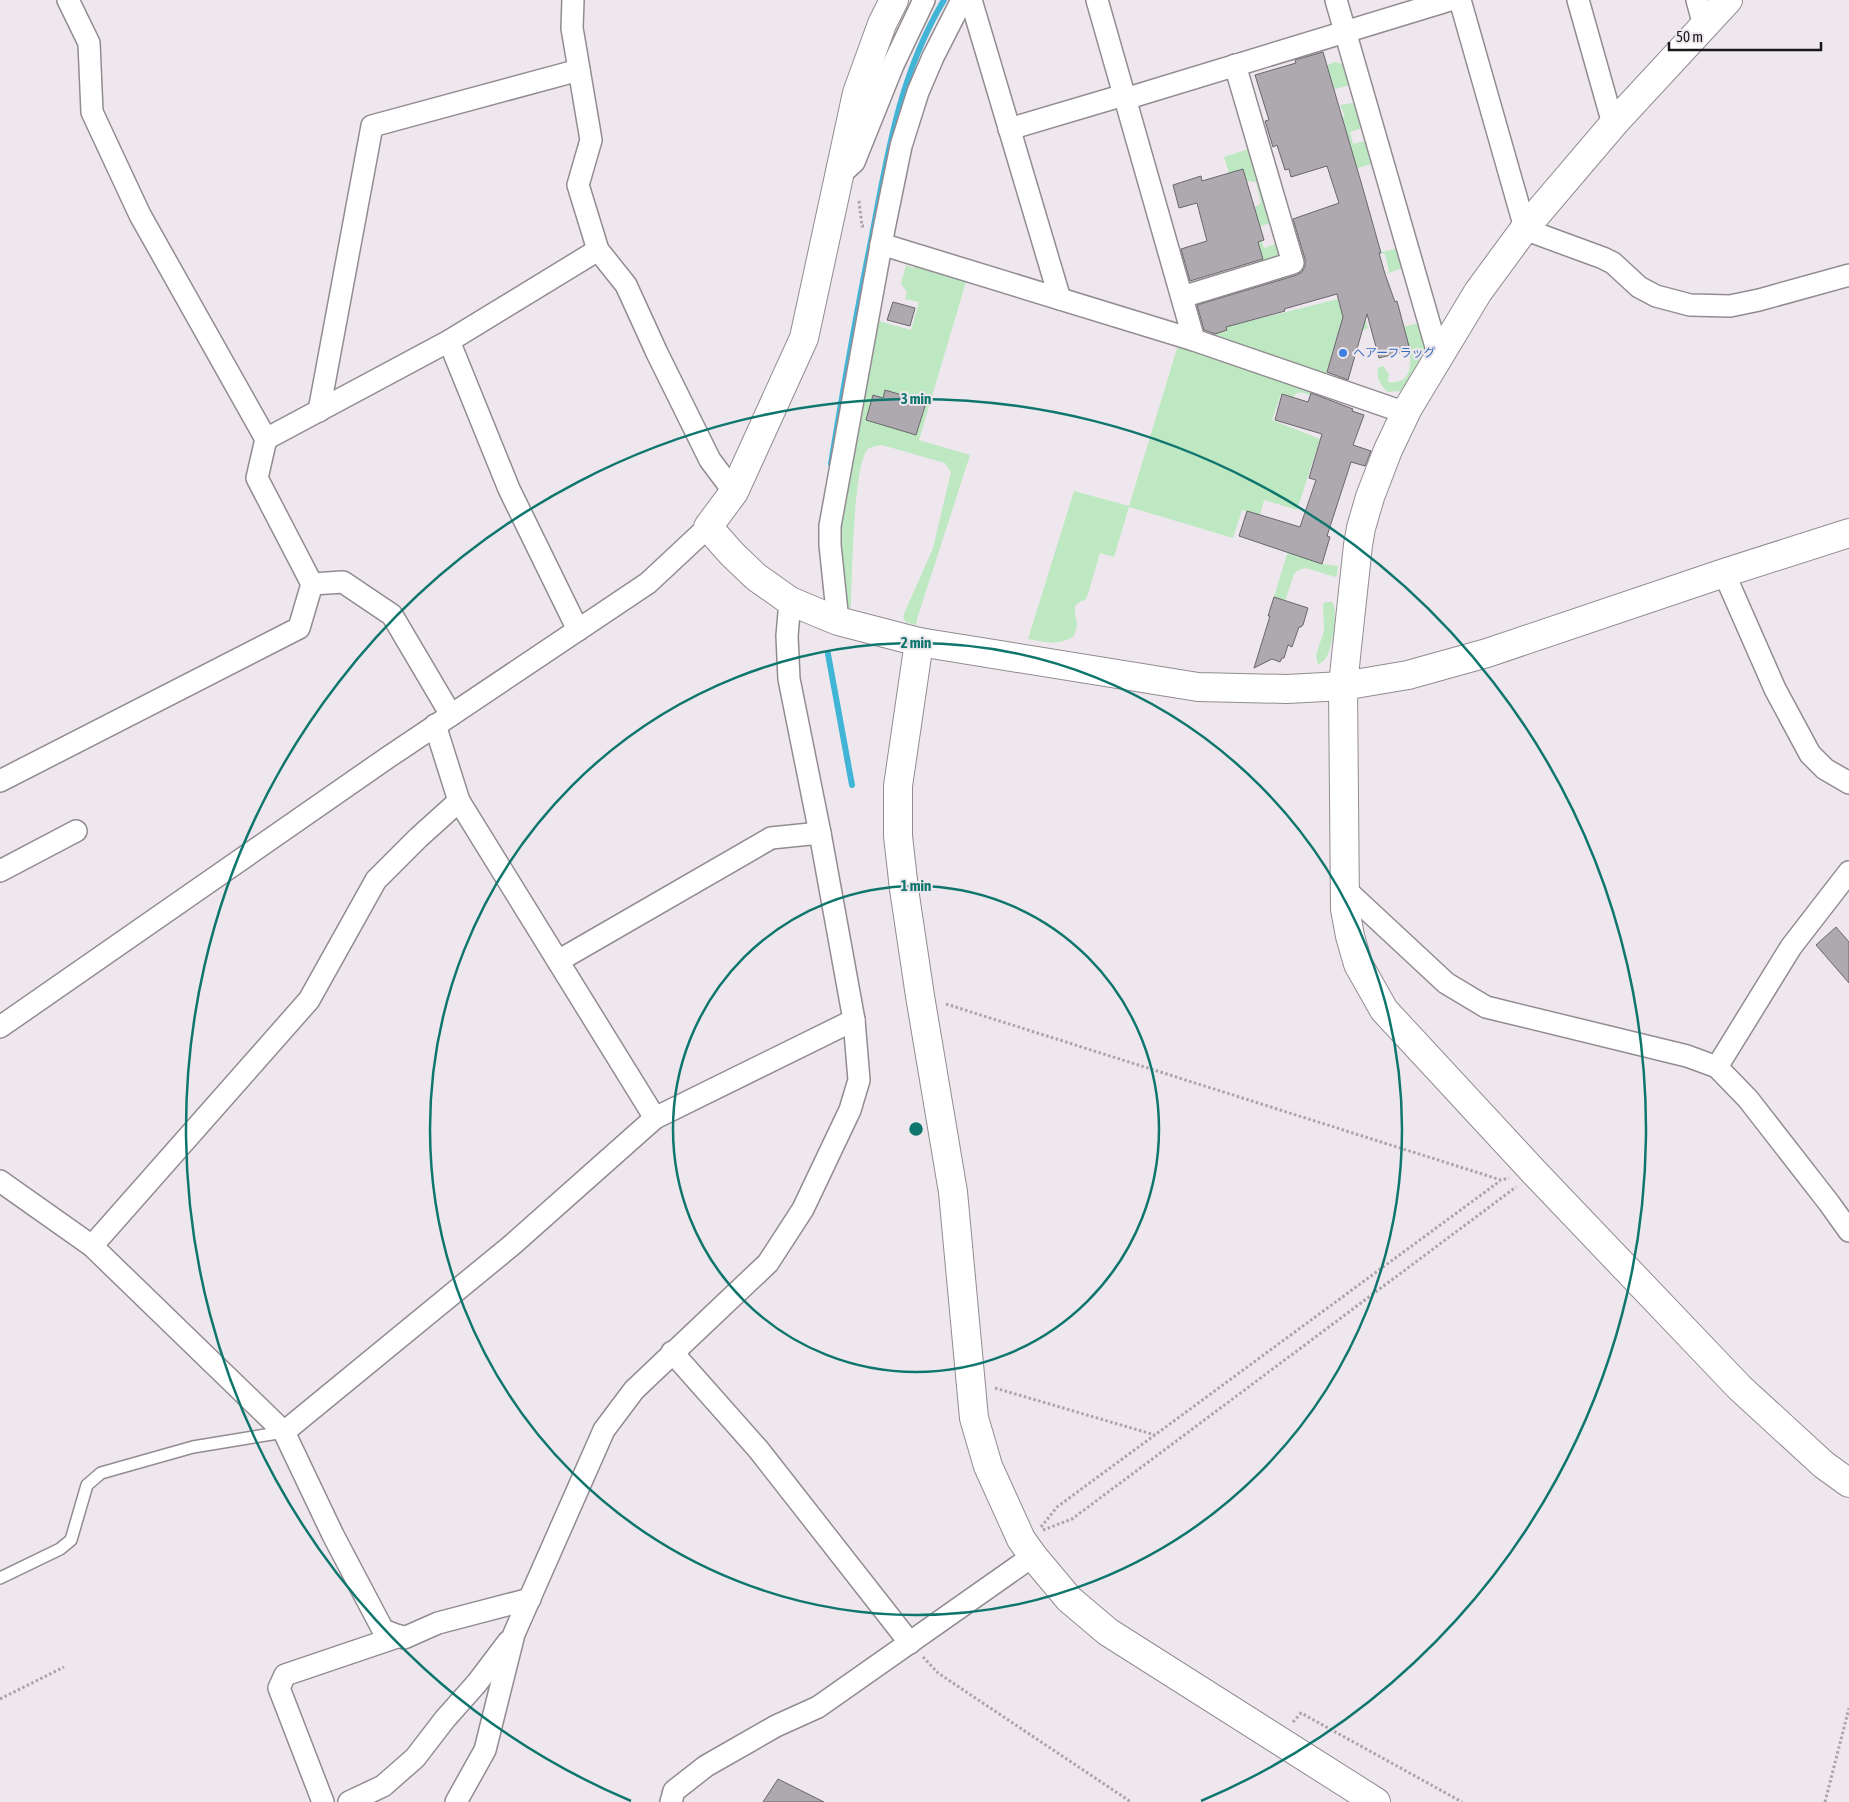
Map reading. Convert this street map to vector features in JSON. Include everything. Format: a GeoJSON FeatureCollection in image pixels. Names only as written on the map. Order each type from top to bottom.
{"type":"FeatureCollection","features":[{"type":"Feature","properties":{"kind":"street"},"geometry":{"type":"LineString","coordinates":[[0,781],[299,628],[312,584],[257,478],[266,439],[140,215],[92,112],[89,43],[68,0]]}},
{"type":"Feature","properties":{"kind":"street"},"geometry":{"type":"LineString","coordinates":[[572,0],[572,28],[591,140],[578,185],[598,250],[626,285],[710,460],[734,492]]}},
{"type":"Feature","properties":{"kind":"street"},"geometry":{"type":"LineString","coordinates":[[0,1027],[443,720],[648,583],[708,527],[734,492],[804,338],[857,93],[882,24],[894,0]]}},
{"type":"Feature","properties":{"kind":"street"},"geometry":{"type":"LineString","coordinates":[[838,621],[830,545],[830,526],[901,146],[918,92],[962,0]]}},
{"type":"Feature","properties":{"kind":"street"},"geometry":{"type":"LineString","coordinates":[[971,0],[1060,299]]}},
{"type":"Feature","properties":{"kind":"street"},"geometry":{"type":"LineString","coordinates":[[1096,0],[1194,340]]}},
{"type":"Feature","properties":{"kind":"street"},"geometry":{"type":"LineString","coordinates":[[1336,0],[1439,357]]}},
{"type":"Feature","properties":{"kind":"street"},"geometry":{"type":"LineString","coordinates":[[1009,129],[1125,97],[1450,0]]}},
{"type":"Feature","properties":{"kind":"street"},"geometry":{"type":"LineString","coordinates":[[1460,0],[1525,228],[1613,263],[1639,287],[1656,296],[1690,305],[1730,306],[1849,276]]}},
{"type":"Feature","properties":{"kind":"street"},"geometry":{"type":"LineString","coordinates":[[1578,0],[1613,124]]}},
{"type":"Feature","properties":{"kind":"street"},"geometry":{"type":"LineString","coordinates":[[1697,0],[1704,26]]}},
{"type":"Feature","properties":{"kind":"street"},"geometry":{"type":"LineString","coordinates":[[1728,0],[1613,124],[1525,228],[1478,292],[1406,412],[1379,472],[1361,528],[1353,584],[1343,686],[1345,909],[1355,955],[1368,984],[1384,1010],[1534,1172],[1740,1388],[1824,1465],[1849,1482]]}},
{"type":"Feature","properties":{"kind":"street"},"geometry":{"type":"LineString","coordinates":[[840,174],[854,162],[893,65],[925,8],[948,28]]}},
{"type":"Feature","properties":{"kind":"street"},"geometry":{"type":"LineString","coordinates":[[1182,297],[1293,263],[1234,65]]}},
{"type":"Feature","properties":{"kind":"street"},"geometry":{"type":"LineString","coordinates":[[319,411],[372,126],[579,70]]}},
{"type":"Feature","properties":{"kind":"street"},"geometry":{"type":"LineString","coordinates":[[882,244],[1194,340],[1406,412]]}},
{"type":"Feature","properties":{"kind":"street"},"geometry":{"type":"LineString","coordinates":[[266,439],[449,341],[598,250]]}},
{"type":"Feature","properties":{"kind":"street"},"geometry":{"type":"LineString","coordinates":[[449,341],[509,489],[578,630]]}},
{"type":"Feature","properties":{"kind":"street"},"geometry":{"type":"LineString","coordinates":[[708,527],[756,577],[790,601],[838,621],[919,642],[1198,687],[1287,689],[1343,686],[1408,675],[1487,653],[1849,533]]}},
{"type":"Feature","properties":{"kind":"street"},"geometry":{"type":"LineString","coordinates":[[1724,573],[1775,689],[1810,754],[1825,769],[1849,783]]}},
{"type":"Feature","properties":{"kind":"street"},"geometry":{"type":"LineString","coordinates":[[312,584],[343,582],[392,614],[443,720],[459,801],[655,1118]]}},
{"type":"Feature","properties":{"kind":"street"},"geometry":{"type":"LineString","coordinates":[[456,1802],[485,1750],[514,1634],[604,1430],[634,1390],[672,1352],[728,1303],[768,1264],[802,1209],[850,1110],[859,1080],[854,1020],[820,833],[789,679],[787,636],[790,601]]}},
{"type":"Feature","properties":{"kind":"street"},"geometry":{"type":"LineString","coordinates":[[919,642],[898,794],[898,836],[920,996],[953,1192],[974,1418],[988,1466],[1021,1539],[1032,1556],[1069,1600],[1108,1632],[1376,1802]]}},
{"type":"Feature","properties":{"kind":"street"},"geometry":{"type":"LineString","coordinates":[[92,1246],[309,1000],[376,880],[459,801]]}},
{"type":"Feature","properties":{"kind":"street"},"geometry":{"type":"LineString","coordinates":[[0,871],[76,831]]}},
{"type":"Feature","properties":{"kind":"street"},"geometry":{"type":"LineString","coordinates":[[558,961],[770,838],[820,833]]}},
{"type":"Feature","properties":{"kind":"street"},"geometry":{"type":"LineString","coordinates":[[1717,1067],[1791,947],[1849,872]]}},
{"type":"Feature","properties":{"kind":"street"},"geometry":{"type":"LineString","coordinates":[[1345,889],[1446,983],[1486,1007],[1687,1056],[1717,1067],[1748,1100],[1849,1231]]}},
{"type":"Feature","properties":{"kind":"street"},"geometry":{"type":"LineString","coordinates":[[284,1432],[512,1245],[655,1118],[854,1020]]}},
{"type":"Feature","properties":{"kind":"street"},"geometry":{"type":"LineString","coordinates":[[0,1181],[92,1246],[284,1432],[333,1534],[383,1630],[404,1638],[438,1623],[530,1599]]}},
{"type":"Feature","properties":{"kind":"street"},"geometry":{"type":"LineString","coordinates":[[672,1352],[758,1449],[910,1643]]}},
{"type":"Feature","properties":{"kind":"street"},"geometry":{"type":"LineString","coordinates":[[671,1802],[674,1791],[706,1766],[776,1726],[818,1707],[1032,1556]]}},
{"type":"Feature","properties":{"kind":"street"},"geometry":{"type":"LineString","coordinates":[[349,1802],[383,1786],[415,1758],[445,1719],[477,1683],[514,1634]]}},
{"type":"Feature","properties":{"kind":"street"},"geometry":{"type":"LineString","coordinates":[[323,1802],[279,1688],[282,1681],[285,1675],[400,1636]]}},
{"type":"Feature","properties":{"kind":"lane"},"geometry":{"type":"LineString","coordinates":[[0,1578],[60,1549],[71,1540],[87,1485],[101,1473],[193,1447],[284,1432]]}},
{"type":"Feature","properties":{"kind":"path"},"geometry":{"type":"LineString","coordinates":[[920,996],[1501,1180]]}},
{"type":"Feature","properties":{"kind":"path"},"geometry":{"type":"LineString","coordinates":[[1534,1172],[1513,1190],[1072,1519],[1036,1533],[1057,1507],[1501,1180],[1534,1172]]}},
{"type":"Feature","properties":{"kind":"path"},"geometry":{"type":"LineString","coordinates":[[971,1381],[1155,1435]]}},
{"type":"Feature","properties":{"kind":"path"},"geometry":{"type":"LineString","coordinates":[[910,1643],[938,1673],[1131,1802]]}},
{"type":"Feature","properties":{"kind":"path"},"geometry":{"type":"LineString","coordinates":[[0,1699],[64,1667]]}},
{"type":"Feature","properties":{"kind":"path"},"geometry":{"type":"LineString","coordinates":[[1825,1802],[1849,1708]]}},
{"type":"Feature","properties":{"kind":"path"},"geometry":{"type":"LineString","coordinates":[[1277,1740],[1302,1712],[1462,1802]]}},
{"type":"Feature","properties":{"kind":"green space"},"geometry":{"type":"Polygon","coordinates":[[[1335,62],[1347,65],[1353,84],[1332,90],[1327,65],[1335,62]]]}},
{"type":"Feature","properties":{"kind":"green space"},"geometry":{"type":"Polygon","coordinates":[[[1359,102],[1365,127],[1350,132],[1353,144],[1365,141],[1371,164],[1352,170],[1351,146],[1347,133],[1343,134],[1339,119],[1345,116],[1340,105],[1359,102]]]}},
{"type":"Feature","properties":{"kind":"green space"},"geometry":{"type":"Polygon","coordinates":[[[1252,148],[1274,222],[1257,227],[1264,248],[1278,243],[1281,252],[1279,258],[1261,264],[1258,252],[1261,251],[1255,231],[1254,208],[1261,203],[1256,182],[1246,181],[1229,173],[1224,157],[1252,148]]]}},
{"type":"Feature","properties":{"kind":"green space"},"geometry":{"type":"Polygon","coordinates":[[[1401,247],[1407,267],[1385,274],[1389,271],[1385,254],[1379,253],[1401,247]]]}},
{"type":"Feature","properties":{"kind":"green space"},"geometry":{"type":"Polygon","coordinates":[[[915,261],[968,275],[919,440],[970,455],[916,625],[905,622],[903,616],[933,548],[951,472],[945,463],[882,445],[867,450],[862,461],[856,500],[851,607],[846,608],[837,540],[875,320],[911,330],[919,302],[905,299],[907,292],[901,284],[906,265],[913,268],[915,261]]]}},
{"type":"Feature","properties":{"kind":"green space"},"geometry":{"type":"Polygon","coordinates":[[[1338,299],[1340,306],[1361,305],[1368,328],[1362,331],[1341,325],[1324,380],[1206,337],[1227,330],[1224,319],[1254,320],[1338,299]]]}},
{"type":"Feature","properties":{"kind":"green space"},"geometry":{"type":"Polygon","coordinates":[[[1413,324],[1423,325],[1427,342],[1426,349],[1402,391],[1388,392],[1380,382],[1378,368],[1383,366],[1389,374],[1388,382],[1398,382],[1405,378],[1409,371],[1410,354],[1404,327],[1413,324]]]}},
{"type":"Feature","properties":{"kind":"green space"},"geometry":{"type":"Polygon","coordinates":[[[1179,342],[1313,386],[1310,395],[1299,393],[1293,397],[1281,394],[1272,420],[1320,439],[1297,510],[1264,500],[1260,515],[1242,510],[1233,538],[1129,507],[1114,557],[1100,553],[1088,594],[1085,600],[1075,606],[1077,625],[1073,637],[1062,642],[1028,639],[1074,491],[1129,506],[1179,342]]]}},
{"type":"Feature","properties":{"kind":"green space"},"geometry":{"type":"Polygon","coordinates":[[[1291,553],[1322,564],[1338,566],[1337,575],[1335,577],[1306,568],[1298,570],[1294,574],[1285,601],[1274,597],[1287,554],[1291,553]]]}},
{"type":"Feature","properties":{"kind":"green space"},"geometry":{"type":"Polygon","coordinates":[[[1332,602],[1334,606],[1334,629],[1327,656],[1318,665],[1316,655],[1324,631],[1323,604],[1332,602]]]}},
{"type":"Feature","properties":{"kind":"building"},"geometry":{"type":"Polygon","coordinates":[[[1323,52],[1381,253],[1379,253],[1385,274],[1395,302],[1397,301],[1410,350],[1379,358],[1367,314],[1348,380],[1327,372],[1343,317],[1337,294],[1226,327],[1227,330],[1215,334],[1204,330],[1197,305],[1302,272],[1305,266],[1305,259],[1293,219],[1339,203],[1327,166],[1291,177],[1289,169],[1285,170],[1277,145],[1273,147],[1265,121],[1269,120],[1255,75],[1296,63],[1295,60],[1323,52]]]}},
{"type":"Feature","properties":{"kind":"building"},"geometry":{"type":"Polygon","coordinates":[[[1243,169],[1264,240],[1258,242],[1263,259],[1190,281],[1181,249],[1207,241],[1197,203],[1179,208],[1173,185],[1201,176],[1202,181],[1243,169]]]}},
{"type":"Feature","properties":{"kind":"building"},"geometry":{"type":"Polygon","coordinates":[[[893,302],[915,308],[910,326],[887,320],[893,302]]]}},
{"type":"Feature","properties":{"kind":"building"},"geometry":{"type":"Polygon","coordinates":[[[885,390],[902,395],[900,398],[925,406],[916,435],[866,420],[873,395],[883,398],[885,390]]]}},
{"type":"Feature","properties":{"kind":"building"},"geometry":{"type":"Polygon","coordinates":[[[1311,393],[1364,415],[1353,445],[1371,451],[1365,466],[1351,462],[1327,536],[1330,537],[1322,564],[1239,536],[1247,511],[1300,527],[1316,480],[1309,478],[1322,434],[1275,420],[1282,394],[1308,402],[1311,393]]]}},
{"type":"Feature","properties":{"kind":"building"},"geometry":{"type":"Polygon","coordinates":[[[1274,597],[1308,608],[1303,625],[1299,627],[1292,647],[1288,645],[1284,658],[1280,662],[1272,659],[1254,668],[1270,616],[1268,616],[1274,597]]]}},
{"type":"Feature","properties":{"kind":"building"},"geometry":{"type":"Polygon","coordinates":[[[1836,927],[1849,942],[1849,983],[1816,945],[1836,927]]]}},
{"type":"Feature","properties":{"kind":"building"},"geometry":{"type":"Polygon","coordinates":[[[778,1779],[824,1802],[763,1802],[778,1779]]]}},
{"type":"Feature","properties":{"kind":"waterway"},"geometry":{"type":"LineString","coordinates":[[831,464],[860,297],[889,148],[905,87],[916,57],[944,0]]}},
{"type":"Feature","properties":{"kind":"waterway"},"geometry":{"type":"LineString","coordinates":[[828,654],[852,785]]}},
{"type":"Feature","properties":{"kind":"place","name":"ヘアーフラッグ"},"geometry":{"type":"Point","coordinates":[1343,353]}}]}
